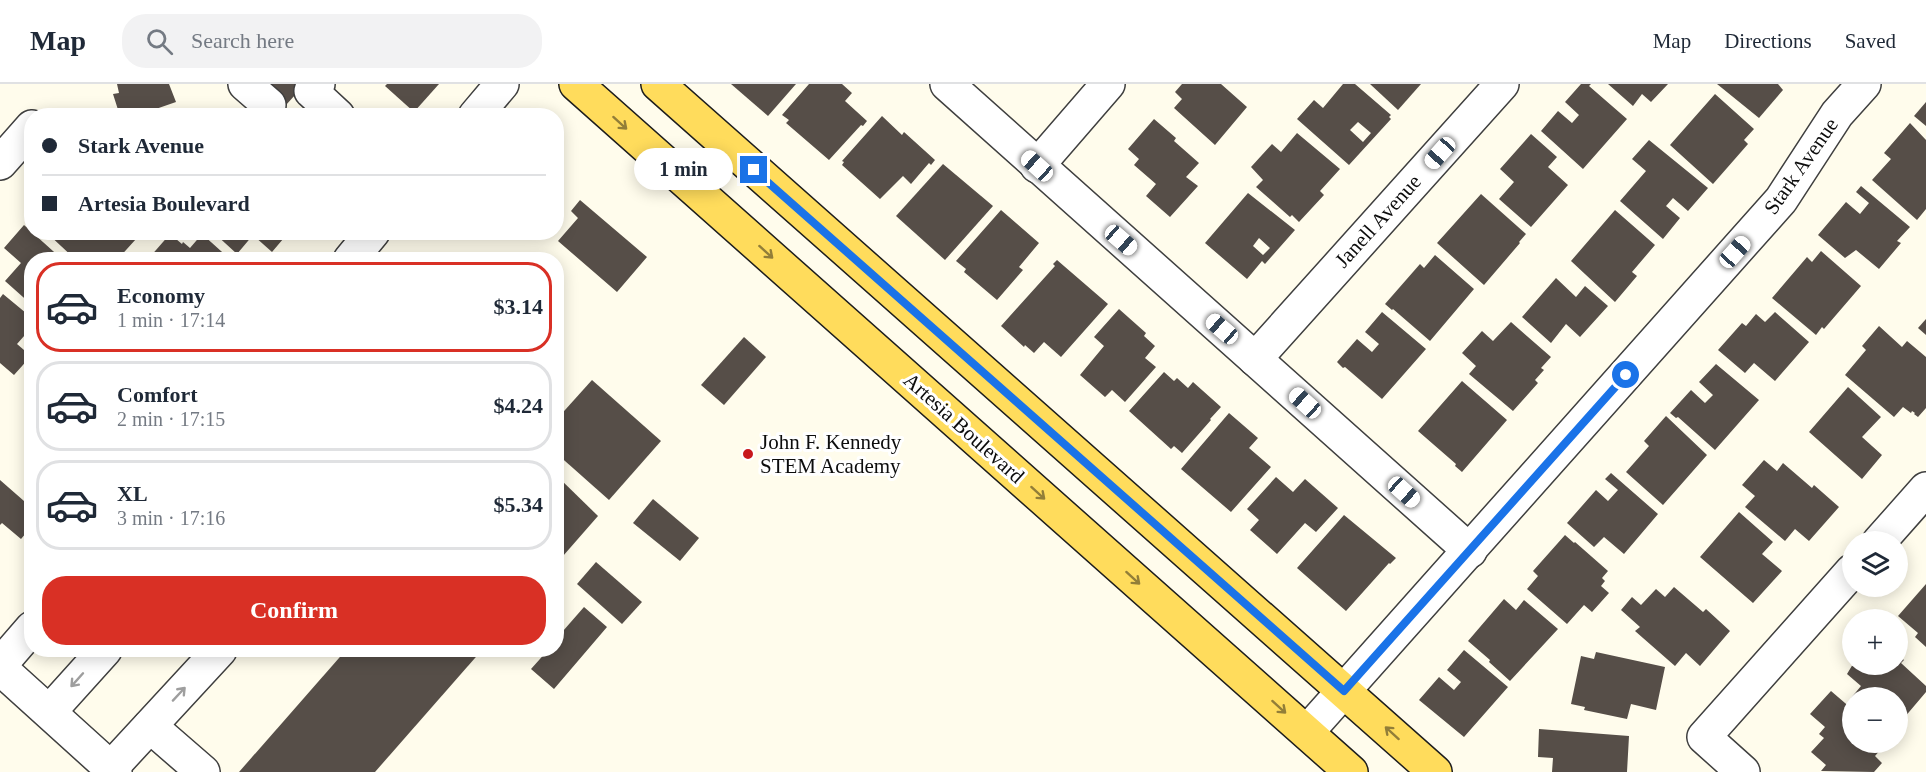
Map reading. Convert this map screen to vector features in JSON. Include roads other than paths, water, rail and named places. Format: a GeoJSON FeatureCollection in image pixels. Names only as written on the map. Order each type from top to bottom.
{"type":"FeatureCollection","features":[{"type":"Feature","properties":{"kind":"main road","name":"Artesia Boulevard"},"geometry":{"type":"LineString","coordinates":[[576,84],[1352,772]]}},
{"type":"Feature","properties":{"kind":"main road"},"geometry":{"type":"LineString","coordinates":[[658,84],[1435,772]]}},
{"type":"Feature","properties":{"kind":"street"},"geometry":{"type":"LineString","coordinates":[[245,84],[269,105]]}},
{"type":"Feature","properties":{"kind":"street"},"geometry":{"type":"LineString","coordinates":[[318,84],[311,91],[329,108]]}},
{"type":"Feature","properties":{"kind":"street"},"geometry":{"type":"LineString","coordinates":[[482,108],[502,84]]}},
{"type":"Feature","properties":{"kind":"street"},"geometry":{"type":"LineString","coordinates":[[947,84],[1470,551]]}},
{"type":"Feature","properties":{"kind":"street"},"geometry":{"type":"LineString","coordinates":[[1037,166],[1108,84]]}},
{"type":"Feature","properties":{"kind":"street","name":"Janell Avenue"},"geometry":{"type":"LineString","coordinates":[[1255,359],[1502,84]]}},
{"type":"Feature","properties":{"kind":"street","name":"Stark Avenue"},"geometry":{"type":"LineString","coordinates":[[1307,732],[1781,200],[1837,114],[1864,84]]}},
{"type":"Feature","properties":{"kind":"street"},"geometry":{"type":"LineString","coordinates":[[0,163],[24,136]]}},
{"type":"Feature","properties":{"kind":"street"},"geometry":{"type":"LineString","coordinates":[[357,252],[367,240]]}},
{"type":"Feature","properties":{"kind":"street"},"geometry":{"type":"LineString","coordinates":[[1889,531],[1926,489]]}},
{"type":"Feature","properties":{"kind":"street"},"geometry":{"type":"LineString","coordinates":[[1743,772],[1704,738],[1842,583]]}},
{"type":"Feature","properties":{"kind":"street"},"geometry":{"type":"LineString","coordinates":[[24,638],[0,666],[113,770],[214,657]]}},
{"type":"Feature","properties":{"kind":"street"},"geometry":{"type":"LineString","coordinates":[[50,711],[99,657]]}},
{"type":"Feature","properties":{"kind":"street"},"geometry":{"type":"LineString","coordinates":[[150,726],[203,772]]}},
{"type":"Feature","properties":{"kind":"place","name":"John F. Kennedy STEM Academy"},"geometry":{"type":"Point","coordinates":[748,454]}}]}
